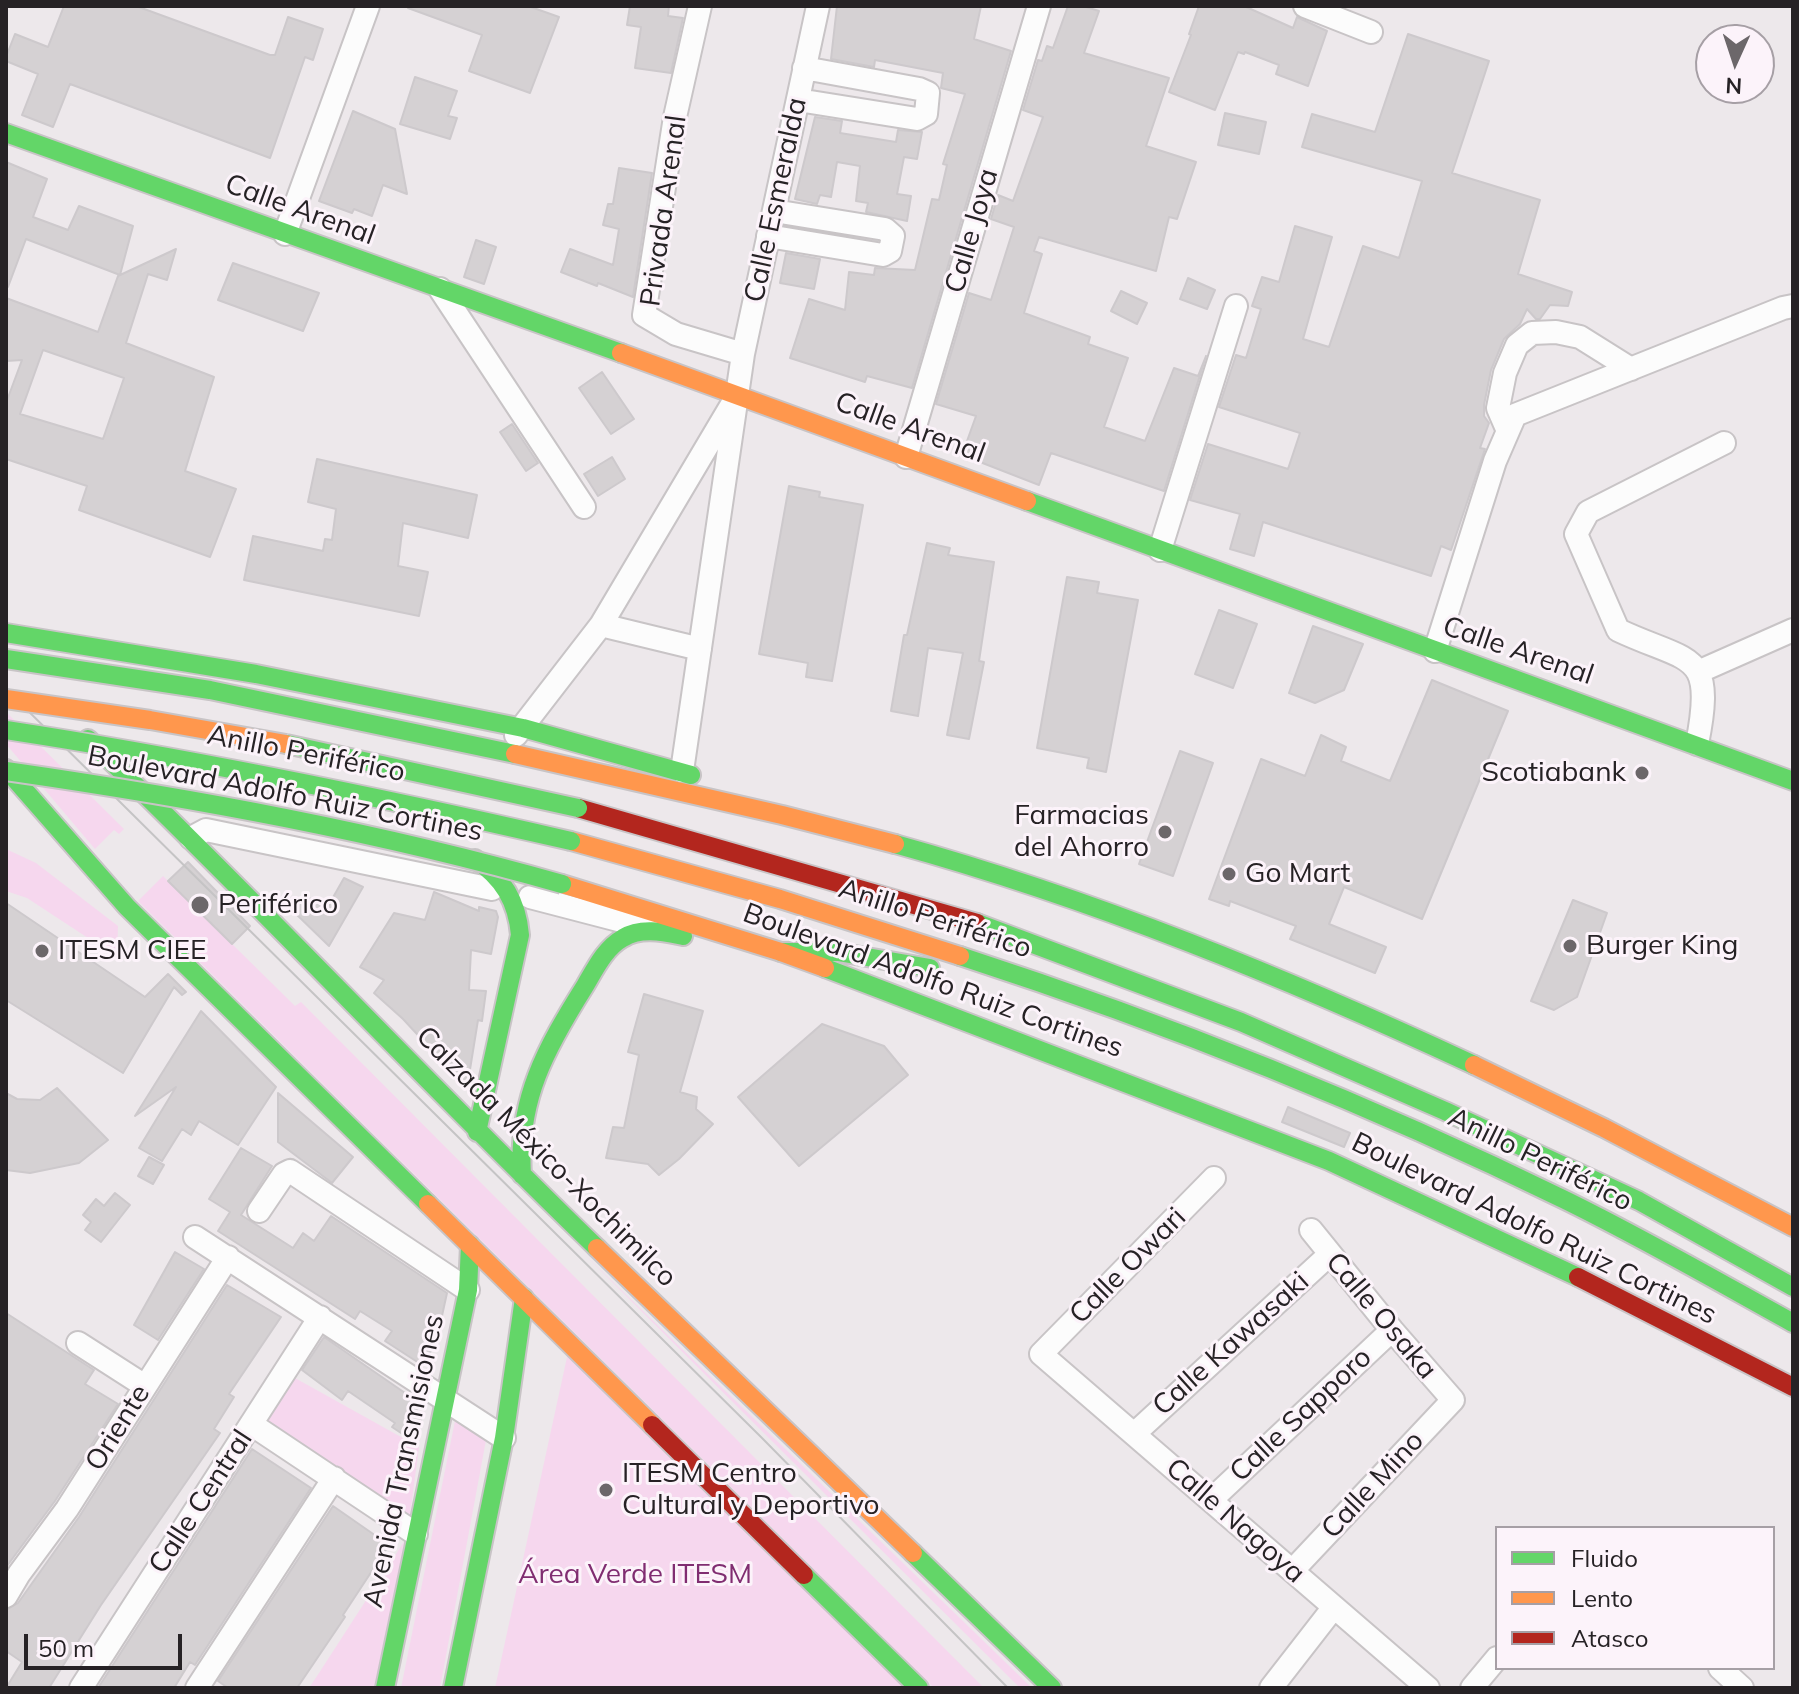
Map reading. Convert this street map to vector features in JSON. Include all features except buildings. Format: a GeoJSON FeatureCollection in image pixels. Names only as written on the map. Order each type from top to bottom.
{"type":"FeatureCollection","features":[{"type":"Feature","properties":{"kind":"main road","name":"Calle Arenal"},"geometry":{"type":"LineString","coordinates":[[6,133],[738,395],[1793,781]]}},
{"type":"Feature","properties":{"kind":"main road"},"geometry":{"type":"LineString","coordinates":[[6,633],[256,674],[523,728],[682,771],[779,813]]}},
{"type":"Feature","properties":{"kind":"main road"},"geometry":{"type":"LineString","coordinates":[[6,660],[177,685],[409,729],[779,813],[1011,879],[1265,971],[1570,1110],[1680,1165],[1793,1227]]}},
{"type":"Feature","properties":{"kind":"main road","name":"Calzada México-Xochimilco"},"geometry":{"type":"LineString","coordinates":[[6,660],[191,838],[477,1132],[1052,1688]]}},
{"type":"Feature","properties":{"kind":"main road","name":"Anillo Periférico"},"geometry":{"type":"LineString","coordinates":[[6,699],[171,723],[389,764],[578,808],[992,927],[1241,1022],[1445,1111],[1639,1201],[1793,1287]]}},
{"type":"Feature","properties":{"kind":"main road","name":"Anillo Periférico"},"geometry":{"type":"LineString","coordinates":[[6,730],[197,760],[340,788],[571,841],[765,894],[1026,977],[1267,1067],[1478,1159],[1589,1212],[1793,1323]]}},
{"type":"Feature","properties":{"kind":"main road"},"geometry":{"type":"LineString","coordinates":[[6,770],[127,907],[919,1688]]}},
{"type":"Feature","properties":{"kind":"main road","name":"Boulevard Adolfo Ruiz Cortines"},"geometry":{"type":"LineString","coordinates":[[6,770],[192,799],[343,828],[475,859],[781,952],[1329,1161],[1612,1293],[1793,1387]]}},
{"type":"Feature","properties":{"kind":"main road"},"geometry":{"type":"LineString","coordinates":[[6,795],[33,799]]}},
{"type":"Feature","properties":{"kind":"main road"},"geometry":{"type":"LineString","coordinates":[[475,859],[498,875],[514,898],[520,922],[519,947],[477,1132]]}},
{"type":"Feature","properties":{"kind":"main road"},"geometry":{"type":"LineString","coordinates":[[522,1175],[520,1155],[524,1116],[545,1052],[609,948],[633,932],[656,930],[690,938],[746,940]]}},
{"type":"Feature","properties":{"kind":"main road"},"geometry":{"type":"LineString","coordinates":[[781,952],[838,952],[938,970],[1026,977]]}},
{"type":"Feature","properties":{"kind":"main road","name":"Avenida Transmisiones"},"geometry":{"type":"LineString","coordinates":[[385,1688],[447,1402],[468,1290],[470,1245]]}},
{"type":"Feature","properties":{"kind":"main road"},"geometry":{"type":"LineString","coordinates":[[453,1688],[504,1438],[524,1298]]}},
{"type":"Feature","properties":{"kind":"street"},"geometry":{"type":"LineString","coordinates":[[285,234],[368,6]]}},
{"type":"Feature","properties":{"kind":"street","name":"Privada Arenal"},"geometry":{"type":"LineString","coordinates":[[700,6],[675,117],[644,315],[676,334],[743,354]]}},
{"type":"Feature","properties":{"kind":"street","name":"Calle Esmeralda"},"geometry":{"type":"LineString","coordinates":[[682,771],[743,354],[818,6]]}},
{"type":"Feature","properties":{"kind":"street","name":"Calle Joya"},"geometry":{"type":"LineString","coordinates":[[906,457],[1039,6]]}},
{"type":"Feature","properties":{"kind":"street"},"geometry":{"type":"LineString","coordinates":[[1305,6],[1371,32]]}},
{"type":"Feature","properties":{"kind":"street"},"geometry":{"type":"LineString","coordinates":[[798,100],[917,119],[926,114],[928,93],[919,89],[804,68]]}},
{"type":"Feature","properties":{"kind":"street"},"geometry":{"type":"LineString","coordinates":[[768,236],[883,255],[890,251],[893,236],[885,229],[774,211]]}},
{"type":"Feature","properties":{"kind":"street"},"geometry":{"type":"LineString","coordinates":[[440,289],[584,507]]}},
{"type":"Feature","properties":{"kind":"street"},"geometry":{"type":"LineString","coordinates":[[1160,550],[1236,306]]}},
{"type":"Feature","properties":{"kind":"street"},"geometry":{"type":"LineString","coordinates":[[1435,651],[1495,461],[1515,415],[1793,306]]}},
{"type":"Feature","properties":{"kind":"street"},"geometry":{"type":"LineString","coordinates":[[1508,431],[1498,408],[1505,373],[1517,345],[1532,333],[1556,332],[1580,337],[1631,369]]}},
{"type":"Feature","properties":{"kind":"street","name":"Calle Esmeralda"},"geometry":{"type":"LineString","coordinates":[[502,751],[601,625],[738,395]]}},
{"type":"Feature","properties":{"kind":"street"},"geometry":{"type":"LineString","coordinates":[[1697,744],[1704,708],[1704,688],[1695,666],[1683,655],[1618,630],[1576,534],[1588,512],[1724,443]]}},
{"type":"Feature","properties":{"kind":"street"},"geometry":{"type":"LineString","coordinates":[[601,625],[700,649]]}},
{"type":"Feature","properties":{"kind":"street"},"geometry":{"type":"LineString","coordinates":[[1698,672],[1793,630]]}},
{"type":"Feature","properties":{"kind":"street"},"geometry":{"type":"LineString","coordinates":[[191,838],[206,830],[492,889]]}},
{"type":"Feature","properties":{"kind":"street"},"geometry":{"type":"LineString","coordinates":[[530,897],[656,930]]}},
{"type":"Feature","properties":{"kind":"street"},"geometry":{"type":"LineString","coordinates":[[259,1211],[284,1174],[290,1171],[468,1290]]}},
{"type":"Feature","properties":{"kind":"street","name":"Calle Owari"},"geometry":{"type":"LineString","coordinates":[[1041,1354],[1214,1178]]}},
{"type":"Feature","properties":{"kind":"street","name":"Calle Osaka"},"geometry":{"type":"LineString","coordinates":[[1311,1230],[1453,1400]]}},
{"type":"Feature","properties":{"kind":"street"},"geometry":{"type":"LineString","coordinates":[[195,1237],[504,1438]]}},
{"type":"Feature","properties":{"kind":"street","name":"Calle Kawasaki"},"geometry":{"type":"LineString","coordinates":[[1134,1434],[1329,1255]]}},
{"type":"Feature","properties":{"kind":"street","name":"Oriente"},"geometry":{"type":"LineString","coordinates":[[6,1596],[67,1509],[228,1257]]}},
{"type":"Feature","properties":{"kind":"street","name":"Calle Central"},"geometry":{"type":"LineString","coordinates":[[81,1688],[320,1317]]}},
{"type":"Feature","properties":{"kind":"street","name":"Calle Sapporo"},"geometry":{"type":"LineString","coordinates":[[1211,1500],[1392,1330]]}},
{"type":"Feature","properties":{"kind":"street"},"geometry":{"type":"LineString","coordinates":[[78,1343],[145,1386]]}},
{"type":"Feature","properties":{"kind":"street","name":"Calle Nagoya"},"geometry":{"type":"LineString","coordinates":[[1041,1354],[1428,1688]]}},
{"type":"Feature","properties":{"kind":"street","name":"Calle Mino"},"geometry":{"type":"LineString","coordinates":[[1293,1570],[1453,1400]]}},
{"type":"Feature","properties":{"kind":"street"},"geometry":{"type":"LineString","coordinates":[[251,1424],[416,1534]]}},
{"type":"Feature","properties":{"kind":"street"},"geometry":{"type":"LineString","coordinates":[[197,1688],[334,1478]]}},
{"type":"Feature","properties":{"kind":"street"},"geometry":{"type":"LineString","coordinates":[[1271,1688],[1334,1607]]}},
{"type":"Feature","properties":{"kind":"street"},"geometry":{"type":"LineString","coordinates":[[1472,1688],[1495,1660]]}},
{"type":"Feature","properties":{"kind":"street"},"geometry":{"type":"LineString","coordinates":[[1722,1670],[1742,1688]]}},
{"type":"Feature","properties":{"kind":"green space"},"geometry":{"type":"Polygon","coordinates":[[[6,712],[124,829],[119,834],[114,830],[95,849],[6,744],[6,712]]]}},
{"type":"Feature","properties":{"kind":"green space"},"geometry":{"type":"Polygon","coordinates":[[[6,849],[36,863],[118,926],[117,957],[27,898],[6,891],[6,849]]]}},
{"type":"Feature","properties":{"kind":"green space"},"geometry":{"type":"Polygon","coordinates":[[[163,876],[295,1006],[301,1002],[984,1688],[934,1688],[138,901],[163,876]]]}},
{"type":"Feature","properties":{"kind":"green space"},"geometry":{"type":"Polygon","coordinates":[[[579,1249],[1032,1688],[1020,1688],[579,1249]]]}},
{"type":"Feature","properties":{"kind":"green space","name":"Área Verde ITESM"},"geometry":{"type":"Polygon","coordinates":[[[569,1348],[906,1688],[495,1688],[569,1348]]]}},
{"type":"Feature","properties":{"kind":"green space"},"geometry":{"type":"Polygon","coordinates":[[[295,1378],[419,1447],[410,1515],[264,1419],[295,1378]]]}},
{"type":"Feature","properties":{"kind":"green space"},"geometry":{"type":"Polygon","coordinates":[[[455,1421],[486,1440],[440,1688],[401,1688],[455,1421]]]}},
{"type":"Feature","properties":{"kind":"green space"},"geometry":{"type":"Polygon","coordinates":[[[405,1540],[374,1688],[309,1688],[319,1673],[405,1540]]]}},
{"type":"Feature","properties":{"kind":"tram line"},"geometry":{"type":"LineString","coordinates":[[6,689],[762,1438],[1008,1688]]}},
{"type":"Feature","properties":{"kind":"traffic: fast"},"geometry":{"type":"LineString","coordinates":[[6,133],[621,353]]}},
{"type":"Feature","properties":{"kind":"traffic: fast"},"geometry":{"type":"LineString","coordinates":[[1027,501],[1793,781]]}},
{"type":"Feature","properties":{"kind":"traffic: fast"},"geometry":{"type":"LineString","coordinates":[[6,633],[256,674],[523,728],[691,775]]}},
{"type":"Feature","properties":{"kind":"traffic: fast"},"geometry":{"type":"LineString","coordinates":[[6,659],[210,690],[515,754]]}},
{"type":"Feature","properties":{"kind":"traffic: fast"},"geometry":{"type":"LineString","coordinates":[[6,730],[290,780],[571,841]]}},
{"type":"Feature","properties":{"kind":"traffic: fast"},"geometry":{"type":"LineString","coordinates":[[88,739],[597,1248]]}},
{"type":"Feature","properties":{"kind":"traffic: fast"},"geometry":{"type":"LineString","coordinates":[[286,744],[578,808]]}},
{"type":"Feature","properties":{"kind":"traffic: fast"},"geometry":{"type":"LineString","coordinates":[[6,769],[127,907],[428,1204]]}},
{"type":"Feature","properties":{"kind":"traffic: fast"},"geometry":{"type":"LineString","coordinates":[[6,771],[286,818],[424,848],[562,884]]}},
{"type":"Feature","properties":{"kind":"traffic: fast"},"geometry":{"type":"LineString","coordinates":[[895,844],[1043,890],[1189,942],[1474,1065]]}},
{"type":"Feature","properties":{"kind":"traffic: fast"},"geometry":{"type":"LineString","coordinates":[[475,859],[507,891],[516,911],[520,935],[477,1132]]}},
{"type":"Feature","properties":{"kind":"traffic: fast"},"geometry":{"type":"LineString","coordinates":[[977,923],[1241,1022],[1445,1111],[1639,1201],[1793,1287]]}},
{"type":"Feature","properties":{"kind":"traffic: fast"},"geometry":{"type":"LineString","coordinates":[[522,1175],[524,1123],[537,1076],[558,1031],[601,959],[617,942],[637,932],[683,936]]}},
{"type":"Feature","properties":{"kind":"traffic: fast"},"geometry":{"type":"LineString","coordinates":[[781,952],[838,952],[930,968]]}},
{"type":"Feature","properties":{"kind":"traffic: fast"},"geometry":{"type":"LineString","coordinates":[[960,956],[1190,1037],[1416,1130],[1592,1214],[1793,1323]]}},
{"type":"Feature","properties":{"kind":"traffic: fast"},"geometry":{"type":"LineString","coordinates":[[825,968],[1329,1161],[1578,1277]]}},
{"type":"Feature","properties":{"kind":"traffic: fast"},"geometry":{"type":"LineString","coordinates":[[385,1688],[468,1290],[470,1245]]}},
{"type":"Feature","properties":{"kind":"traffic: fast"},"geometry":{"type":"LineString","coordinates":[[453,1688],[504,1438],[524,1298]]}},
{"type":"Feature","properties":{"kind":"traffic: fast"},"geometry":{"type":"LineString","coordinates":[[913,1553],[1052,1688]]}},
{"type":"Feature","properties":{"kind":"traffic: fast"},"geometry":{"type":"LineString","coordinates":[[804,1575],[919,1688]]}},
{"type":"Feature","properties":{"kind":"traffic: slow"},"geometry":{"type":"LineString","coordinates":[[621,353],[1027,501]]}},
{"type":"Feature","properties":{"kind":"traffic: slow"},"geometry":{"type":"LineString","coordinates":[[6,699],[286,744]]}},
{"type":"Feature","properties":{"kind":"traffic: slow"},"geometry":{"type":"LineString","coordinates":[[515,754],[895,844]]}},
{"type":"Feature","properties":{"kind":"traffic: slow"},"geometry":{"type":"LineString","coordinates":[[571,841],[780,899],[960,956]]}},
{"type":"Feature","properties":{"kind":"traffic: slow"},"geometry":{"type":"LineString","coordinates":[[562,884],[825,968]]}},
{"type":"Feature","properties":{"kind":"traffic: slow"},"geometry":{"type":"LineString","coordinates":[[1474,1065],[1604,1128],[1793,1227]]}},
{"type":"Feature","properties":{"kind":"traffic: slow"},"geometry":{"type":"LineString","coordinates":[[428,1204],[652,1425]]}},
{"type":"Feature","properties":{"kind":"traffic: slow"},"geometry":{"type":"LineString","coordinates":[[597,1248],[913,1553]]}},
{"type":"Feature","properties":{"kind":"traffic: jam"},"geometry":{"type":"LineString","coordinates":[[578,808],[977,923]]}},
{"type":"Feature","properties":{"kind":"traffic: jam"},"geometry":{"type":"LineString","coordinates":[[1578,1277],[1793,1387]]}},
{"type":"Feature","properties":{"kind":"traffic: jam"},"geometry":{"type":"LineString","coordinates":[[652,1425],[804,1575]]}},
{"type":"Feature","properties":{"kind":"place","name":"Scotiabank"},"geometry":{"type":"Point","coordinates":[1642,773]}},
{"type":"Feature","properties":{"kind":"place","name":"Farmacias del Ahorro"},"geometry":{"type":"Point","coordinates":[1165,832]}},
{"type":"Feature","properties":{"kind":"place","name":"Go Mart"},"geometry":{"type":"Point","coordinates":[1229,874]}},
{"type":"Feature","properties":{"kind":"place","name":"Periférico"},"geometry":{"type":"Point","coordinates":[200,905]}},
{"type":"Feature","properties":{"kind":"place","name":"Burger King"},"geometry":{"type":"Point","coordinates":[1570,946]}},
{"type":"Feature","properties":{"kind":"place","name":"ITESM CIEE"},"geometry":{"type":"Point","coordinates":[42,951]}},
{"type":"Feature","properties":{"kind":"place","name":"ITESM Centro Cultural y Deportivo"},"geometry":{"type":"Point","coordinates":[606,1490]}}]}
